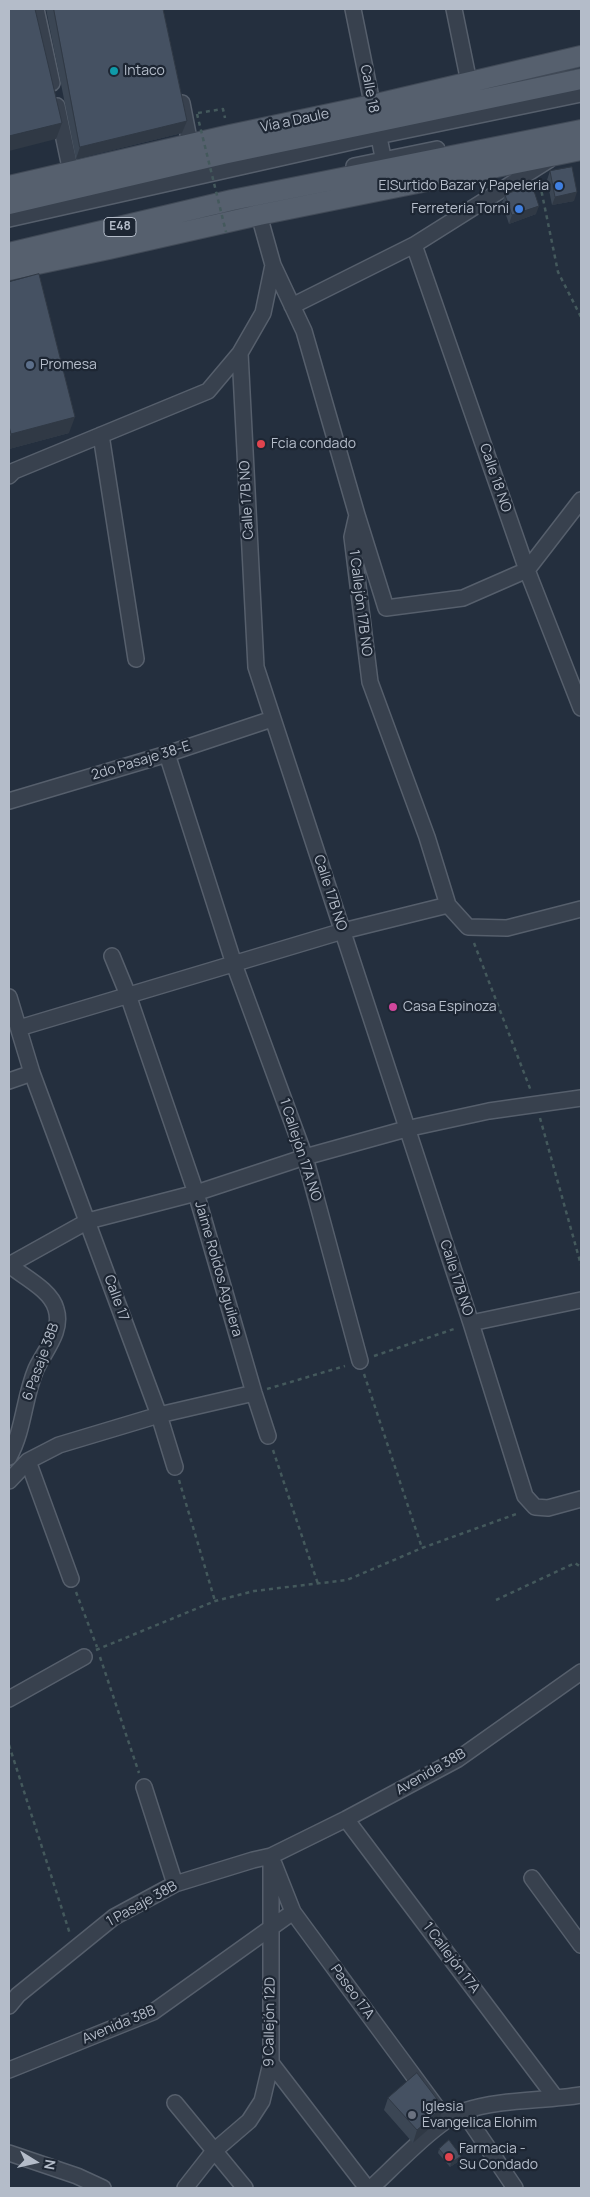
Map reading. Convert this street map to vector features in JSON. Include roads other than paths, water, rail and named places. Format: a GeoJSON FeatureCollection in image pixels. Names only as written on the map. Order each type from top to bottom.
{"type":"FeatureCollection","features":[{"type":"Feature","properties":{"kind":"main road","name":"Vía a Daule"},"geometry":{"type":"LineString","coordinates":[[9,204],[375,121],[471,91],[549,63],[581,56]]}},
{"type":"Feature","properties":{"kind":"main road"},"geometry":{"type":"LineString","coordinates":[[515,91],[549,63]]}},
{"type":"Feature","properties":{"kind":"main road","name":"Vía a Daule"},"geometry":{"type":"LineString","coordinates":[[471,91],[515,91],[581,79]]}},
{"type":"Feature","properties":{"kind":"main road","name":"Vía a Daule"},"geometry":{"type":"LineString","coordinates":[[9,186],[190,144],[375,121]]}},
{"type":"Feature","properties":{"kind":"main road","name":"E48"},"geometry":{"type":"LineString","coordinates":[[9,253],[384,164],[581,130]]}},
{"type":"Feature","properties":{"kind":"main road","name":"E48"},"geometry":{"type":"LineString","coordinates":[[9,270],[259,214],[581,150]]}},
{"type":"Feature","properties":{"kind":"street"},"geometry":{"type":"LineString","coordinates":[[36,9],[72,172]]}},
{"type":"Feature","properties":{"kind":"street","name":"Calle 18"},"geometry":{"type":"LineString","coordinates":[[353,9],[384,164]]}},
{"type":"Feature","properties":{"kind":"street"},"geometry":{"type":"LineString","coordinates":[[454,9],[471,91]]}},
{"type":"Feature","properties":{"kind":"street"},"geometry":{"type":"LineString","coordinates":[[179,87],[190,144]]}},
{"type":"Feature","properties":{"kind":"street","name":"Vía a Daule"},"geometry":{"type":"LineString","coordinates":[[9,219],[375,121],[581,94]]}},
{"type":"Feature","properties":{"kind":"street"},"geometry":{"type":"LineString","coordinates":[[9,245],[581,121]]}},
{"type":"Feature","properties":{"kind":"street"},"geometry":{"type":"LineString","coordinates":[[292,306],[414,245],[559,154]]}},
{"type":"Feature","properties":{"kind":"street","name":"1 Callejón 17B NO"},"geometry":{"type":"LineString","coordinates":[[259,214],[274,265],[304,331],[357,515],[352,538],[370,682],[427,837],[448,904],[468,927],[507,928],[581,909]]}},
{"type":"Feature","properties":{"kind":"street","name":"Calle 18 NO"},"geometry":{"type":"LineString","coordinates":[[414,245],[527,570],[581,708]]}},
{"type":"Feature","properties":{"kind":"street"},"geometry":{"type":"LineString","coordinates":[[9,476],[14,470],[208,391],[240,353],[263,313],[274,265]]}},
{"type":"Feature","properties":{"kind":"street","name":"Calle 17B NO"},"geometry":{"type":"LineString","coordinates":[[240,353],[256,667],[471,1323],[525,1496],[535,1507],[548,1508],[581,1499]]}},
{"type":"Feature","properties":{"kind":"street"},"geometry":{"type":"LineString","coordinates":[[101,435],[136,660]]}},
{"type":"Feature","properties":{"kind":"street"},"geometry":{"type":"LineString","coordinates":[[357,515],[386,608],[463,598],[527,570],[581,500]]}},
{"type":"Feature","properties":{"kind":"street","name":"2do Pasaje 38-E"},"geometry":{"type":"LineString","coordinates":[[9,801],[167,754],[272,719]]}},
{"type":"Feature","properties":{"kind":"street","name":"1 Callejón 17A NO"},"geometry":{"type":"LineString","coordinates":[[167,754],[234,964],[305,1157],[360,1361]]}},
{"type":"Feature","properties":{"kind":"street"},"geometry":{"type":"LineString","coordinates":[[19,1028],[343,931],[448,904]]}},
{"type":"Feature","properties":{"kind":"street","name":"Jaime Roldos Aguilera"},"geometry":{"type":"LineString","coordinates":[[112,956],[128,995],[196,1193],[268,1436]]}},
{"type":"Feature","properties":{"kind":"street","name":"Calle 17"},"geometry":{"type":"LineString","coordinates":[[9,997],[32,1073],[159,1415],[175,1467]]}},
{"type":"Feature","properties":{"kind":"street"},"geometry":{"type":"LineString","coordinates":[[9,1081],[32,1073]]}},
{"type":"Feature","properties":{"kind":"street"},"geometry":{"type":"LineString","coordinates":[[9,1265],[88,1221],[196,1193],[305,1157],[406,1129],[490,1111],[581,1098]]}},
{"type":"Feature","properties":{"kind":"street","name":"6 Pasaje 38B"},"geometry":{"type":"LineString","coordinates":[[9,1265],[51,1297],[56,1309],[58,1323],[53,1338],[36,1368],[18,1433],[9,1457]]}},
{"type":"Feature","properties":{"kind":"street"},"geometry":{"type":"LineString","coordinates":[[471,1323],[581,1300]]}},
{"type":"Feature","properties":{"kind":"street"},"geometry":{"type":"LineString","coordinates":[[9,1481],[28,1461],[59,1445],[159,1415],[254,1393]]}},
{"type":"Feature","properties":{"kind":"street"},"geometry":{"type":"LineString","coordinates":[[28,1461],[71,1579]]}},
{"type":"Feature","properties":{"kind":"street"},"geometry":{"type":"LineString","coordinates":[[9,1699],[91,1653]]}},
{"type":"Feature","properties":{"kind":"street","name":"Avenida 38B"},"geometry":{"type":"LineString","coordinates":[[271,1856],[346,1819],[458,1758],[581,1672]]}},
{"type":"Feature","properties":{"kind":"street"},"geometry":{"type":"LineString","coordinates":[[144,1787],[175,1884]]}},
{"type":"Feature","properties":{"kind":"street","name":"1 Callejón 17A"},"geometry":{"type":"LineString","coordinates":[[346,1819],[555,2097]]}},
{"type":"Feature","properties":{"kind":"street","name":"1 Pasaje 38B"},"geometry":{"type":"LineString","coordinates":[[9,2006],[18,1995],[114,1917],[175,1884],[271,1856]]}},
{"type":"Feature","properties":{"kind":"street","name":"Paseo 17A"},"geometry":{"type":"LineString","coordinates":[[271,1856],[294,1912],[446,2120]]}},
{"type":"Feature","properties":{"kind":"street","name":"9 Callejón 12D"},"geometry":{"type":"LineString","coordinates":[[185,2188],[214,2151],[249,2121],[262,2102],[271,2063],[271,1856]]}},
{"type":"Feature","properties":{"kind":"street"},"geometry":{"type":"LineString","coordinates":[[532,1878],[581,1945]]}},
{"type":"Feature","properties":{"kind":"street","name":"Avenida 38B"},"geometry":{"type":"LineString","coordinates":[[9,2070],[153,2012],[271,1926],[294,1912]]}},
{"type":"Feature","properties":{"kind":"street"},"geometry":{"type":"LineString","coordinates":[[271,2063],[369,2188],[446,2120],[464,2111],[555,2097],[580,2098]]}},
{"type":"Feature","properties":{"kind":"street"},"geometry":{"type":"LineString","coordinates":[[174,2103],[245,2188]]}},
{"type":"Feature","properties":{"kind":"street"},"geometry":{"type":"LineString","coordinates":[[464,2111],[515,2188]]}},
{"type":"Feature","properties":{"kind":"street"},"geometry":{"type":"LineString","coordinates":[[9,2153],[77,2176],[102,2188]]}},
{"type":"Feature","properties":{"kind":"place","name":"Intaco"},"geometry":{"type":"Point","coordinates":[114,71]}},
{"type":"Feature","properties":{"kind":"place","name":"ElSurtido Bazar y Papeleria"},"geometry":{"type":"Point","coordinates":[559,186]}},
{"type":"Feature","properties":{"kind":"place","name":"Ferreteria Torni"},"geometry":{"type":"Point","coordinates":[519,209]}},
{"type":"Feature","properties":{"kind":"place","name":"Promesa"},"geometry":{"type":"Point","coordinates":[30,365]}},
{"type":"Feature","properties":{"kind":"place","name":"Fcia condado"},"geometry":{"type":"Point","coordinates":[261,444]}},
{"type":"Feature","properties":{"kind":"place","name":"Casa Espinoza"},"geometry":{"type":"Point","coordinates":[393,1007]}},
{"type":"Feature","properties":{"kind":"place","name":"Iglesia Evangelica Elohim"},"geometry":{"type":"Point","coordinates":[412,2115]}},
{"type":"Feature","properties":{"kind":"place","name":"Farmacia - Su Condado"},"geometry":{"type":"Point","coordinates":[449,2157]}}]}
